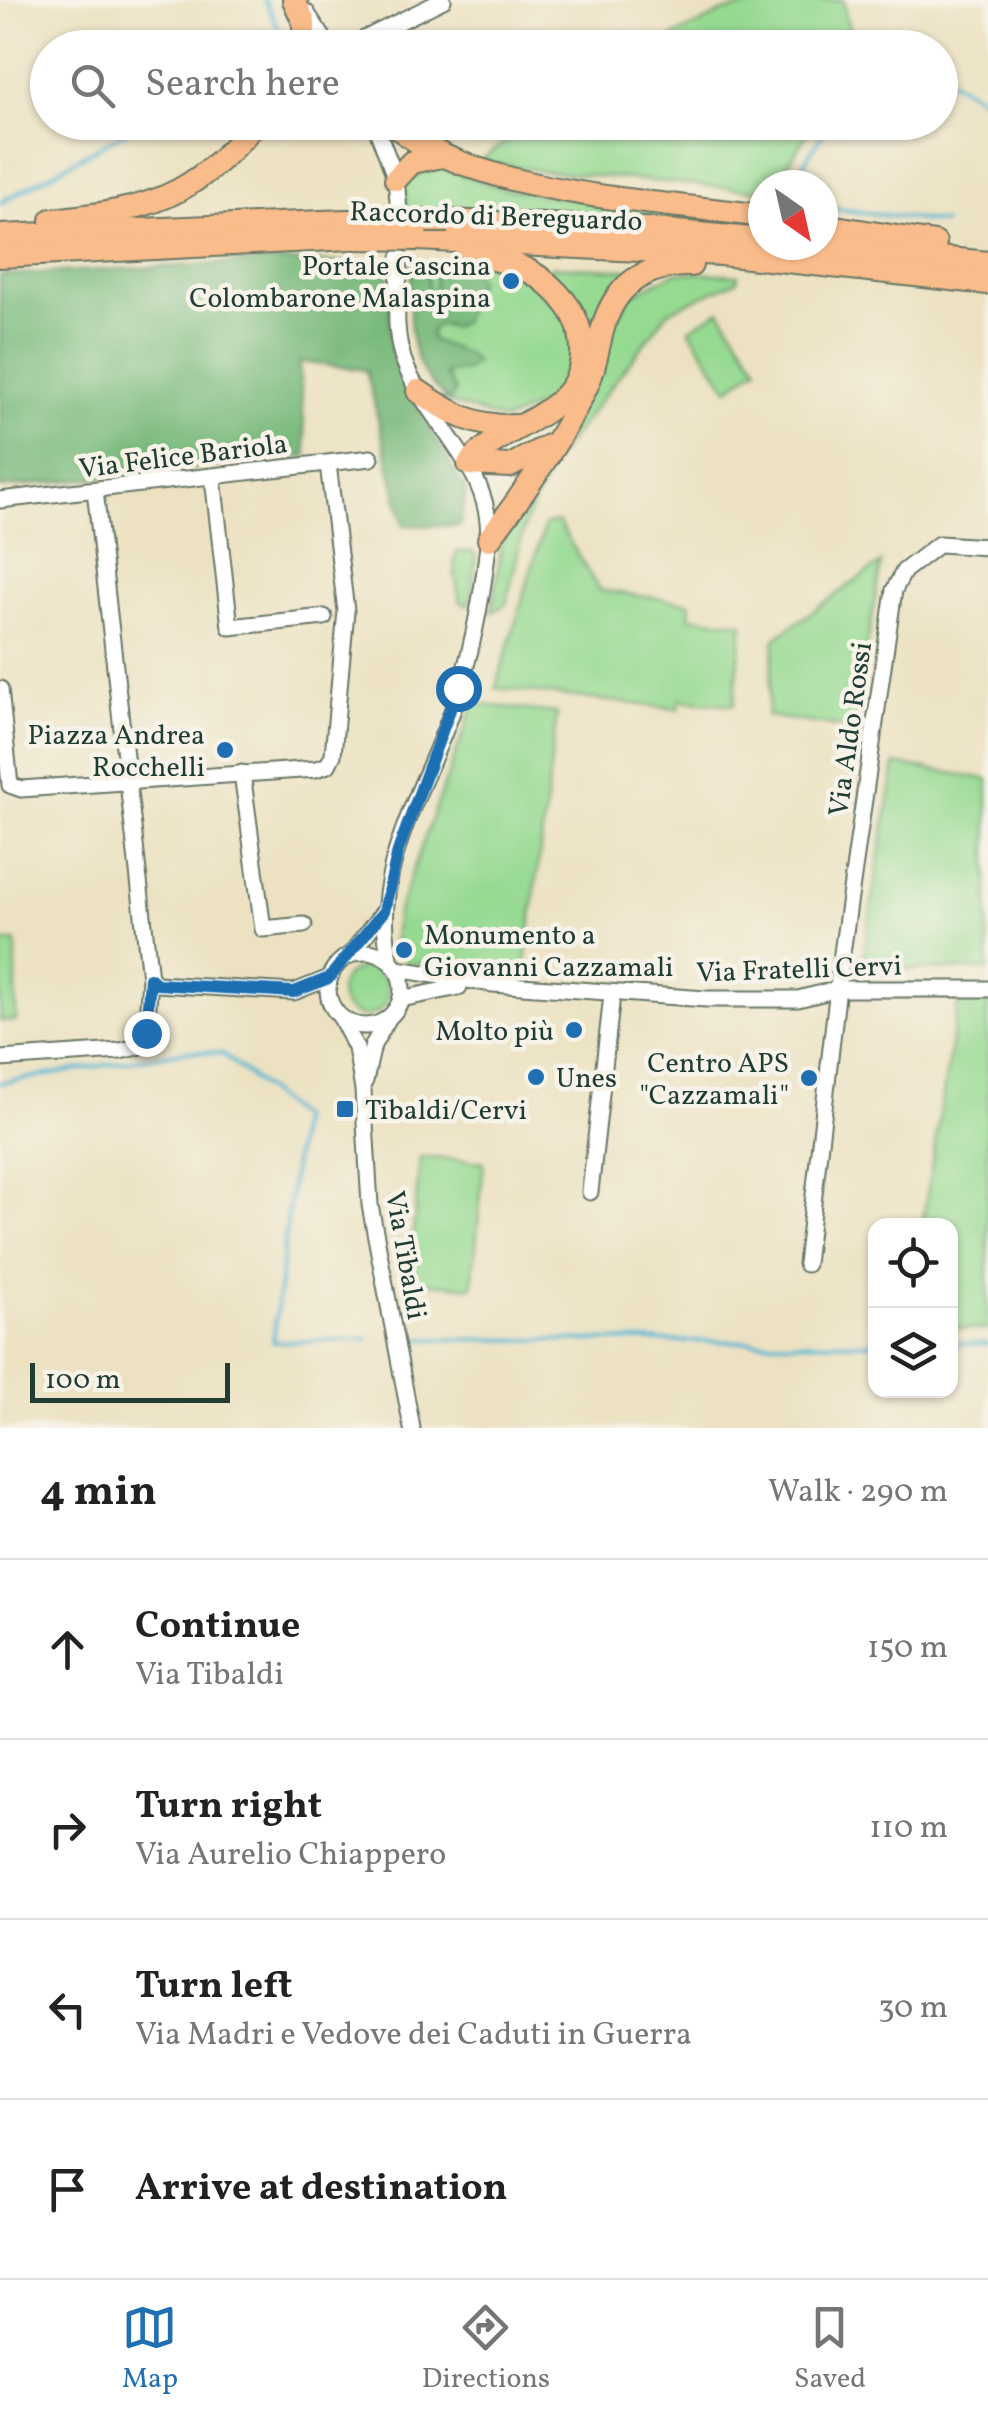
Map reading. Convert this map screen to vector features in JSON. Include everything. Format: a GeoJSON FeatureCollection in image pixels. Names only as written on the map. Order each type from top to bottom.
{"type":"FeatureCollection","features":[{"type":"Feature","properties":{"kind":"highway"},"geometry":{"type":"LineString","coordinates":[[296,0],[304,30]]}},
{"type":"Feature","properties":{"kind":"highway"},"geometry":{"type":"LineString","coordinates":[[0,226],[159,202],[207,173],[240,140]]}},
{"type":"Feature","properties":{"kind":"highway"},"geometry":{"type":"LineString","coordinates":[[416,140],[438,156],[508,180],[748,214]]}},
{"type":"Feature","properties":{"kind":"highway"},"geometry":{"type":"LineString","coordinates":[[396,178],[412,162],[438,156]]}},
{"type":"Feature","properties":{"kind":"highway","name":"Raccordo di Bereguardo"},"geometry":{"type":"LineString","coordinates":[[0,256],[286,243],[448,221],[644,228],[748,238]]}},
{"type":"Feature","properties":{"kind":"highway"},"geometry":{"type":"LineString","coordinates":[[838,228],[988,253]]}},
{"type":"Feature","properties":{"kind":"highway","name":"Raccordo di Bereguardo"},"geometry":{"type":"LineString","coordinates":[[0,236],[350,235],[411,248],[722,254],[988,283]]}},
{"type":"Feature","properties":{"kind":"highway"},"geometry":{"type":"LineString","coordinates":[[411,248],[508,260],[537,272],[568,304],[581,328],[582,358],[573,384],[556,405],[488,444],[469,464]]}},
{"type":"Feature","properties":{"kind":"highway"},"geometry":{"type":"LineString","coordinates":[[838,248],[988,263]]}},
{"type":"Feature","properties":{"kind":"highway"},"geometry":{"type":"LineString","coordinates":[[489,539],[588,382],[607,312],[623,289],[644,274],[667,265],[867,270]]}},
{"type":"Feature","properties":{"kind":"highway"},"geometry":{"type":"LineString","coordinates":[[418,390],[458,417],[495,427],[521,426]]}},
{"type":"Feature","properties":{"kind":"highway"},"geometry":{"type":"LineString","coordinates":[[469,464],[510,466],[554,440]]}},
{"type":"Feature","properties":{"kind":"street"},"geometry":{"type":"LineString","coordinates":[[296,0],[317,30]]}},
{"type":"Feature","properties":{"kind":"street"},"geometry":{"type":"LineString","coordinates":[[382,30],[443,0]]}},
{"type":"Feature","properties":{"kind":"street"},"geometry":{"type":"LineString","coordinates":[[381,140],[396,178],[399,212]]}},
{"type":"Feature","properties":{"kind":"street"},"geometry":{"type":"LineString","coordinates":[[150,978],[157,984],[294,992],[365,1027],[388,1018],[402,999],[384,911],[398,851],[472,644],[489,539],[484,496],[469,464],[418,390],[396,332],[411,248]]}},
{"type":"Feature","properties":{"kind":"street","name":"Via Felice Bariola"},"geometry":{"type":"LineString","coordinates":[[0,500],[372,458]]}},
{"type":"Feature","properties":{"kind":"street"},"geometry":{"type":"LineString","coordinates":[[0,689],[10,785],[21,789],[328,765],[333,755],[346,611],[328,464]]}},
{"type":"Feature","properties":{"kind":"street"},"geometry":{"type":"LineString","coordinates":[[212,478],[230,627],[324,617]]}},
{"type":"Feature","properties":{"kind":"street"},"geometry":{"type":"LineString","coordinates":[[0,1060],[138,1047],[146,1033],[150,978],[95,490]]}},
{"type":"Feature","properties":{"kind":"street","name":"Via Aldo Rossi"},"geometry":{"type":"LineString","coordinates":[[806,1264],[838,989],[894,590],[904,572],[939,544],[988,547]]}},
{"type":"Feature","properties":{"kind":"street"},"geometry":{"type":"LineString","coordinates":[[242,773],[263,929],[304,925]]}},
{"type":"Feature","properties":{"kind":"street"},"geometry":{"type":"LineString","coordinates":[[294,992],[329,978],[384,911]]}},
{"type":"Feature","properties":{"kind":"street"},"geometry":{"type":"LineString","coordinates":[[350,955],[372,952],[394,966]]}},
{"type":"Feature","properties":{"kind":"street","name":"Via Fratelli Cervi"},"geometry":{"type":"LineString","coordinates":[[394,966],[419,976],[612,995],[798,999],[838,989],[988,989]]}},
{"type":"Feature","properties":{"kind":"street"},"geometry":{"type":"LineString","coordinates":[[329,978],[328,993],[338,1015]]}},
{"type":"Feature","properties":{"kind":"street","name":"Via Fratelli Cervi"},"geometry":{"type":"LineString","coordinates":[[402,999],[420,992],[493,984]]}},
{"type":"Feature","properties":{"kind":"street"},"geometry":{"type":"LineString","coordinates":[[590,1192],[612,995]]}},
{"type":"Feature","properties":{"kind":"street","name":"Via Tibaldi"},"geometry":{"type":"LineString","coordinates":[[338,1015],[356,1048],[364,1090],[370,1205],[414,1426]]}},
{"type":"Feature","properties":{"kind":"street","name":"Via Tibaldi"},"geometry":{"type":"LineString","coordinates":[[364,1090],[373,1045],[388,1018]]}},
{"type":"Feature","properties":{"kind":"green space"},"geometry":{"type":"Polygon","coordinates":[[[782,0],[843,0],[849,30],[688,30],[723,12],[782,0]]]}},
{"type":"Feature","properties":{"kind":"green space"},"geometry":{"type":"Polygon","coordinates":[[[508,140],[803,140],[784,170],[748,170],[748,190],[542,171],[480,161],[508,140]]]}},
{"type":"Feature","properties":{"kind":"green space"},"geometry":{"type":"Polygon","coordinates":[[[439,167],[505,189],[744,222],[743,228],[407,215],[404,179],[439,167]]]}},
{"type":"Feature","properties":{"kind":"green space"},"geometry":{"type":"Polygon","coordinates":[[[280,261],[388,264],[391,350],[410,394],[466,491],[460,526],[404,525],[366,370],[299,362],[307,456],[0,488],[0,275],[280,261]]]}},
{"type":"Feature","properties":{"kind":"green space"},"geometry":{"type":"Polygon","coordinates":[[[502,264],[517,269],[564,312],[577,349],[556,398],[505,421],[441,400],[455,392],[445,372],[466,370],[463,352],[441,347],[431,338],[431,330],[439,324],[453,327],[465,310],[434,295],[429,298],[427,269],[411,271],[411,265],[502,264]]]}},
{"type":"Feature","properties":{"kind":"green space"},"geometry":{"type":"Polygon","coordinates":[[[552,266],[631,270],[590,333],[547,271],[552,266]]]}},
{"type":"Feature","properties":{"kind":"green space"},"geometry":{"type":"Polygon","coordinates":[[[427,269],[429,298],[434,295],[435,272],[472,269],[478,280],[462,322],[453,327],[439,324],[431,330],[431,338],[436,342],[466,354],[475,362],[466,370],[445,373],[455,392],[450,401],[425,374],[413,343],[411,271],[427,269]]]}},
{"type":"Feature","properties":{"kind":"green space"},"geometry":{"type":"Polygon","coordinates":[[[677,272],[738,275],[737,281],[669,311],[553,462],[525,523],[506,604],[492,612],[502,540],[610,330],[630,296],[677,272]]]}},
{"type":"Feature","properties":{"kind":"green space"},"geometry":{"type":"Polygon","coordinates":[[[720,310],[758,367],[728,389],[689,329],[720,310]]]}},
{"type":"Feature","properties":{"kind":"green space"},"geometry":{"type":"Polygon","coordinates":[[[558,522],[599,590],[690,603],[689,617],[743,623],[734,705],[680,700],[679,709],[496,688],[545,524],[558,522]]]}},
{"type":"Feature","properties":{"kind":"green space"},"geometry":{"type":"Polygon","coordinates":[[[458,551],[473,552],[476,557],[470,602],[466,605],[460,601],[455,575],[458,551]]]}},
{"type":"Feature","properties":{"kind":"green space"},"geometry":{"type":"Polygon","coordinates":[[[881,563],[853,729],[767,716],[775,638],[881,563]]]}},
{"type":"Feature","properties":{"kind":"green space"},"geometry":{"type":"Polygon","coordinates":[[[474,704],[557,713],[525,971],[407,963],[394,949],[396,916],[474,704]]]}},
{"type":"Feature","properties":{"kind":"green space"},"geometry":{"type":"Polygon","coordinates":[[[895,764],[988,779],[988,970],[861,969],[895,764]]]}},
{"type":"Feature","properties":{"kind":"green space"},"geometry":{"type":"Polygon","coordinates":[[[0,942],[16,942],[16,1021],[0,1021],[0,942]]]}},
{"type":"Feature","properties":{"kind":"green space"},"geometry":{"type":"Polygon","coordinates":[[[364,968],[381,975],[388,992],[381,1009],[364,1016],[347,1009],[340,992],[347,975],[364,968]]]}},
{"type":"Feature","properties":{"kind":"green space"},"geometry":{"type":"Polygon","coordinates":[[[958,1001],[988,1002],[988,1330],[958,1328],[958,1218],[923,1218],[958,1001]]]}},
{"type":"Feature","properties":{"kind":"green space"},"geometry":{"type":"Polygon","coordinates":[[[420,1157],[484,1162],[472,1287],[409,1281],[420,1157]]]}},
{"type":"Feature","properties":{"kind":"waterway"},"geometry":{"type":"LineString","coordinates":[[264,0],[277,30]]}},
{"type":"Feature","properties":{"kind":"waterway"},"geometry":{"type":"LineString","coordinates":[[958,84],[988,102]]}},
{"type":"Feature","properties":{"kind":"waterway"},"geometry":{"type":"LineString","coordinates":[[0,203],[111,140]]}},
{"type":"Feature","properties":{"kind":"waterway"},"geometry":{"type":"LineString","coordinates":[[800,170],[819,140]]}},
{"type":"Feature","properties":{"kind":"waterway"},"geometry":{"type":"LineString","coordinates":[[838,209],[944,223]]}},
{"type":"Feature","properties":{"kind":"waterway"},"geometry":{"type":"LineString","coordinates":[[0,1083],[188,1051],[222,1053],[299,1118],[273,1342],[367,1339]]}},
{"type":"Feature","properties":{"kind":"waterway"},"geometry":{"type":"LineString","coordinates":[[413,1339],[868,1343]]}},
{"type":"Feature","properties":{"kind":"waterway"},"geometry":{"type":"LineString","coordinates":[[958,1343],[988,1344]]}},
{"type":"Feature","properties":{"kind":"place","name":"Portale Cascina Colombarone Malaspina"},"geometry":{"type":"Point","coordinates":[511,281]}},
{"type":"Feature","properties":{"kind":"place","name":"Piazza Andrea Rocchelli"},"geometry":{"type":"Point","coordinates":[225,750]}},
{"type":"Feature","properties":{"kind":"place","name":"Monumento a Giovanni Cazzamali"},"geometry":{"type":"Point","coordinates":[404,950]}},
{"type":"Feature","properties":{"kind":"place","name":"Molto più"},"geometry":{"type":"Point","coordinates":[574,1030]}},
{"type":"Feature","properties":{"kind":"place","name":"Unes"},"geometry":{"type":"Point","coordinates":[536,1077]}},
{"type":"Feature","properties":{"kind":"place","name":"Centro APS \"Cazzamali\""},"geometry":{"type":"Point","coordinates":[809,1078]}},
{"type":"Feature","properties":{"kind":"place","name":"Tibaldi/Cervi"},"geometry":{"type":"Point","coordinates":[345,1109]}},
{"type":"Feature","properties":{"kind":"route"},"geometry":{"type":"LineString","coordinates":[[146,1033],[150,978],[157,984],[176,986],[294,992],[329,978],[369,935],[384,911],[398,851],[458,688]]}}]}
